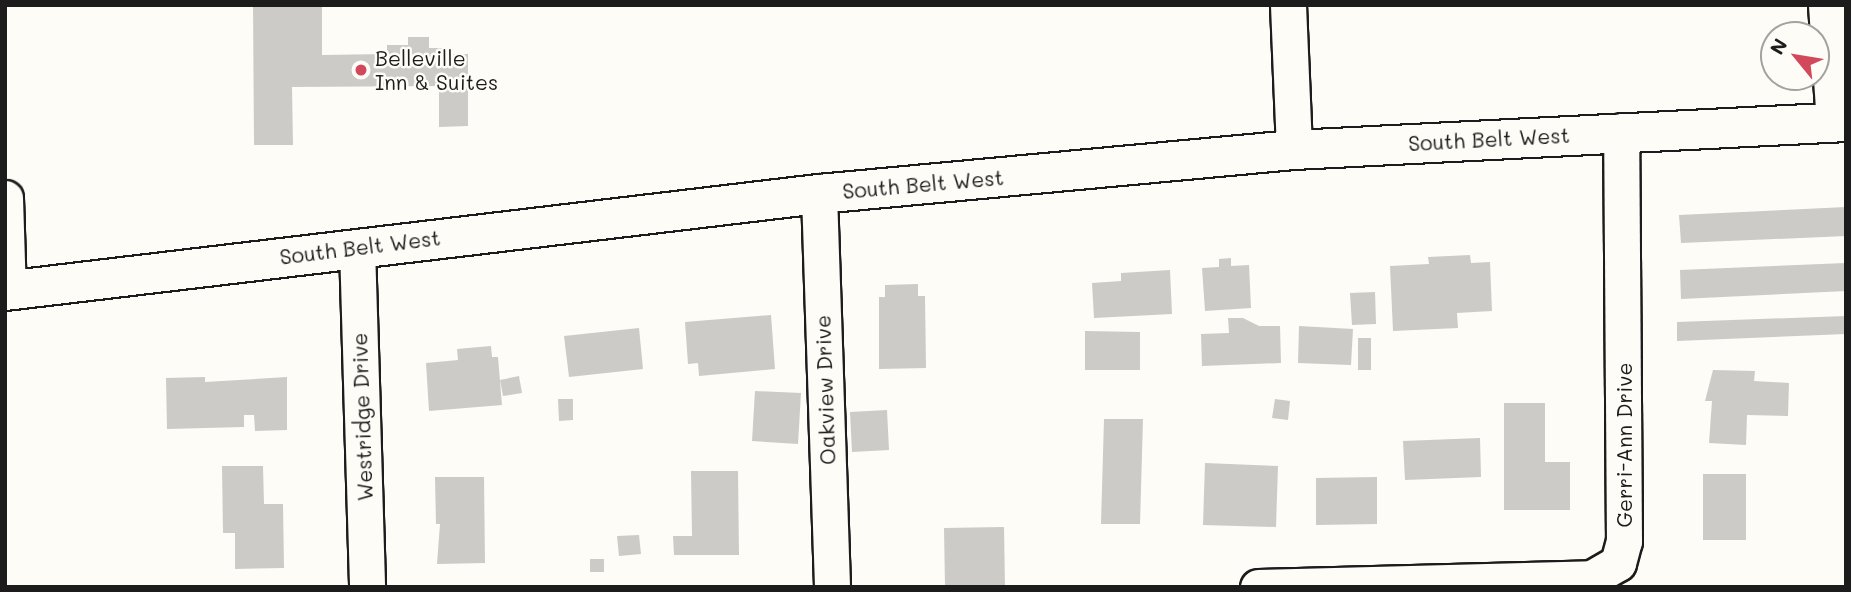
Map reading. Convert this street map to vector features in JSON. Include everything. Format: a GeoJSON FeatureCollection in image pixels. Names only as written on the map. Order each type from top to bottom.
{"type":"FeatureCollection","features":[{"type":"Feature","properties":{"kind":"main road","name":"South Belt West"},"geometry":{"type":"LineString","coordinates":[[7,291],[357,247],[819,194],[1294,150],[1621,131],[1840,122]]}},
{"type":"Feature","properties":{"kind":"street"},"geometry":{"type":"LineString","coordinates":[[1288,5],[1294,150]]}},
{"type":"Feature","properties":{"kind":"street"},"geometry":{"type":"LineString","coordinates":[[1826,5],[1840,122]]}},
{"type":"Feature","properties":{"kind":"street","name":"Gerri-Ann Drive"},"geometry":{"type":"LineString","coordinates":[[1258,587],[1592,578],[1618,563],[1624,541],[1621,131]]}},
{"type":"Feature","properties":{"kind":"street","name":"Oakview Drive"},"geometry":{"type":"LineString","coordinates":[[819,194],[832,587]]}},
{"type":"Feature","properties":{"kind":"street"},"geometry":{"type":"LineString","coordinates":[[5,198],[7,291]]}},
{"type":"Feature","properties":{"kind":"street","name":"Westridge Drive"},"geometry":{"type":"LineString","coordinates":[[357,247],[367,587]]}},
{"type":"Feature","properties":{"kind":"building","name":"Belleville Inn & Suites"},"geometry":{"type":"Polygon","coordinates":[[[253,5],[322,5],[322,55],[387,54],[387,45],[408,45],[408,37],[429,37],[429,48],[447,48],[447,54],[468,54],[468,126],[439,127],[439,86],[292,87],[293,145],[254,145],[253,5]]]}},
{"type":"Feature","properties":{"kind":"building"},"geometry":{"type":"Polygon","coordinates":[[[1846,207],[1846,236],[1681,243],[1679,215],[1846,207]]]}},
{"type":"Feature","properties":{"kind":"building"},"geometry":{"type":"Polygon","coordinates":[[[1470,255],[1471,263],[1490,262],[1492,311],[1457,313],[1458,328],[1393,331],[1390,266],[1429,264],[1428,257],[1470,255]]]}},
{"type":"Feature","properties":{"kind":"building"},"geometry":{"type":"Polygon","coordinates":[[[1231,258],[1231,266],[1249,265],[1251,308],[1205,311],[1202,268],[1219,267],[1219,259],[1231,258]]]}},
{"type":"Feature","properties":{"kind":"building"},"geometry":{"type":"Polygon","coordinates":[[[1846,263],[1846,291],[1681,299],[1680,270],[1846,263]]]}},
{"type":"Feature","properties":{"kind":"building"},"geometry":{"type":"Polygon","coordinates":[[[1170,270],[1172,314],[1094,318],[1092,283],[1121,281],[1121,273],[1170,270]]]}},
{"type":"Feature","properties":{"kind":"building"},"geometry":{"type":"Polygon","coordinates":[[[918,284],[918,296],[925,296],[926,368],[879,369],[879,297],[885,297],[885,285],[918,284]]]}},
{"type":"Feature","properties":{"kind":"building"},"geometry":{"type":"Polygon","coordinates":[[[1375,292],[1376,324],[1352,325],[1350,293],[1375,292]]]}},
{"type":"Feature","properties":{"kind":"building"},"geometry":{"type":"Polygon","coordinates":[[[771,315],[775,369],[699,376],[698,363],[688,364],[685,322],[771,315]]]}},
{"type":"Feature","properties":{"kind":"building"},"geometry":{"type":"Polygon","coordinates":[[[1846,316],[1846,334],[1677,341],[1677,322],[1846,316]]]}},
{"type":"Feature","properties":{"kind":"building"},"geometry":{"type":"Polygon","coordinates":[[[1228,318],[1243,318],[1259,326],[1280,326],[1281,363],[1202,366],[1201,334],[1229,333],[1228,318]]]}},
{"type":"Feature","properties":{"kind":"building"},"geometry":{"type":"Polygon","coordinates":[[[1299,326],[1353,329],[1351,365],[1298,363],[1299,326]]]}},
{"type":"Feature","properties":{"kind":"building"},"geometry":{"type":"Polygon","coordinates":[[[639,328],[643,369],[569,377],[564,336],[639,328]]]}},
{"type":"Feature","properties":{"kind":"building"},"geometry":{"type":"Polygon","coordinates":[[[1085,331],[1140,332],[1140,370],[1085,370],[1085,331]]]}},
{"type":"Feature","properties":{"kind":"building"},"geometry":{"type":"Polygon","coordinates":[[[1358,338],[1371,338],[1371,370],[1358,370],[1358,338]]]}},
{"type":"Feature","properties":{"kind":"building"},"geometry":{"type":"Polygon","coordinates":[[[491,346],[492,357],[498,357],[502,405],[429,411],[426,363],[458,360],[457,349],[491,346]]]}},
{"type":"Feature","properties":{"kind":"building"},"geometry":{"type":"Polygon","coordinates":[[[1713,370],[1755,371],[1754,381],[1789,383],[1788,416],[1747,415],[1746,445],[1709,443],[1712,401],[1705,401],[1713,370]]]}},
{"type":"Feature","properties":{"kind":"building"},"geometry":{"type":"Polygon","coordinates":[[[519,376],[522,393],[503,396],[500,380],[519,376]]]}},
{"type":"Feature","properties":{"kind":"building"},"geometry":{"type":"Polygon","coordinates":[[[205,377],[205,382],[287,377],[287,430],[255,431],[254,415],[244,415],[244,427],[167,429],[166,378],[205,377]]]}},
{"type":"Feature","properties":{"kind":"building"},"geometry":{"type":"Polygon","coordinates":[[[755,391],[801,393],[798,444],[752,441],[755,391]]]}},
{"type":"Feature","properties":{"kind":"building"},"geometry":{"type":"Polygon","coordinates":[[[558,399],[573,399],[573,420],[559,421],[558,399]]]}},
{"type":"Feature","properties":{"kind":"building"},"geometry":{"type":"Polygon","coordinates":[[[1275,399],[1290,401],[1288,420],[1272,418],[1275,399]]]}},
{"type":"Feature","properties":{"kind":"building"},"geometry":{"type":"Polygon","coordinates":[[[1504,403],[1545,403],[1545,462],[1570,462],[1570,510],[1504,510],[1504,403]]]}},
{"type":"Feature","properties":{"kind":"building"},"geometry":{"type":"Polygon","coordinates":[[[887,410],[889,450],[852,452],[850,412],[887,410]]]}},
{"type":"Feature","properties":{"kind":"building"},"geometry":{"type":"Polygon","coordinates":[[[1104,419],[1143,419],[1140,524],[1101,524],[1104,419]]]}},
{"type":"Feature","properties":{"kind":"building"},"geometry":{"type":"Polygon","coordinates":[[[1480,438],[1481,477],[1405,480],[1403,441],[1480,438]]]}},
{"type":"Feature","properties":{"kind":"building"},"geometry":{"type":"Polygon","coordinates":[[[1205,463],[1278,466],[1276,527],[1203,525],[1205,463]]]}},
{"type":"Feature","properties":{"kind":"building"},"geometry":{"type":"Polygon","coordinates":[[[222,466],[263,466],[264,504],[283,504],[284,568],[235,569],[235,533],[223,533],[222,466]]]}},
{"type":"Feature","properties":{"kind":"building"},"geometry":{"type":"Polygon","coordinates":[[[691,471],[738,471],[739,555],[674,555],[673,536],[692,536],[691,471]]]}},
{"type":"Feature","properties":{"kind":"building"},"geometry":{"type":"Polygon","coordinates":[[[1703,474],[1746,474],[1746,540],[1703,540],[1703,474]]]}},
{"type":"Feature","properties":{"kind":"building"},"geometry":{"type":"Polygon","coordinates":[[[435,477],[484,477],[485,563],[437,564],[440,524],[436,524],[435,477]]]}},
{"type":"Feature","properties":{"kind":"building"},"geometry":{"type":"Polygon","coordinates":[[[1377,477],[1377,524],[1316,525],[1316,478],[1377,477]]]}},
{"type":"Feature","properties":{"kind":"building"},"geometry":{"type":"Polygon","coordinates":[[[1004,527],[1005,587],[945,587],[944,528],[1004,527]]]}},
{"type":"Feature","properties":{"kind":"building"},"geometry":{"type":"Polygon","coordinates":[[[639,535],[641,554],[619,556],[617,536],[639,535]]]}},
{"type":"Feature","properties":{"kind":"building"},"geometry":{"type":"Polygon","coordinates":[[[590,559],[604,559],[604,572],[590,572],[590,559]]]}},
{"type":"Feature","properties":{"kind":"place","name":"Belleville Inn & Suites"},"geometry":{"type":"Point","coordinates":[361,70]}}]}
